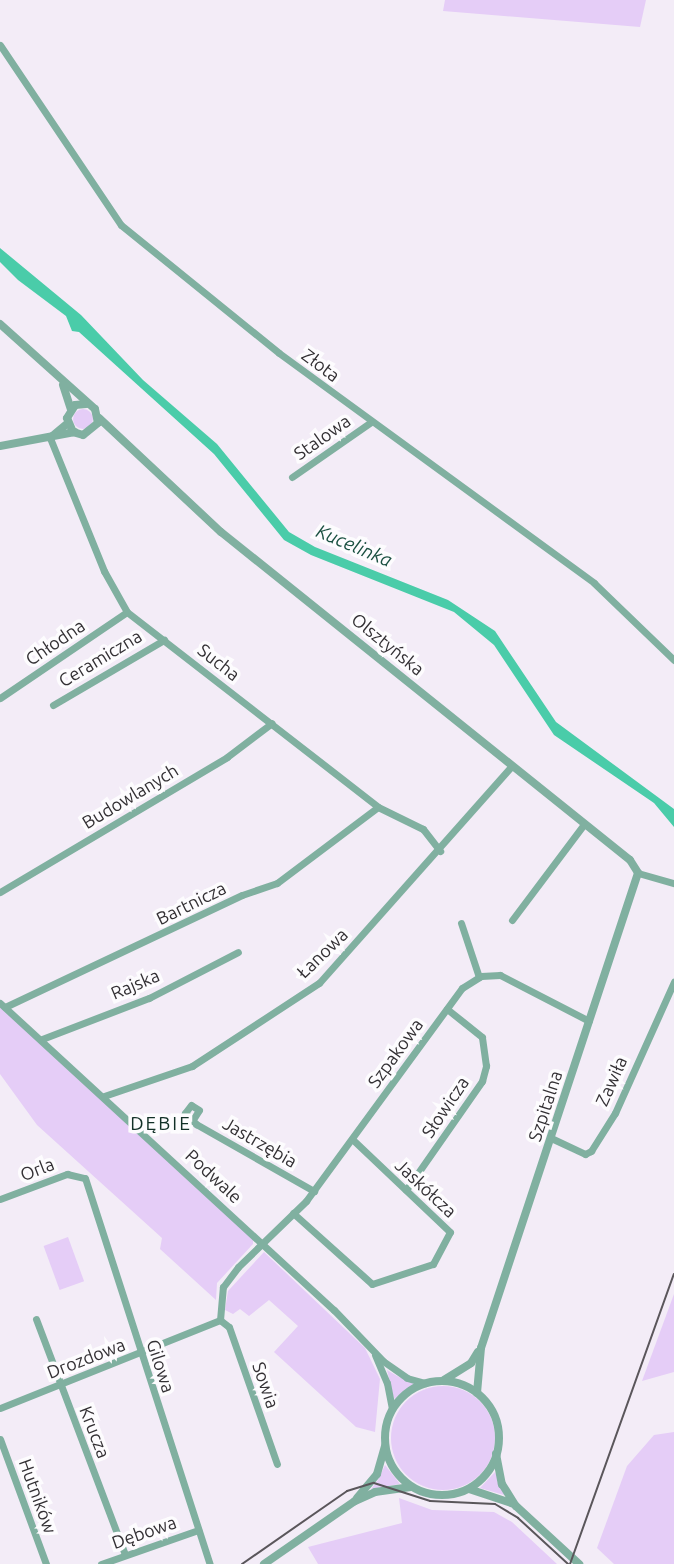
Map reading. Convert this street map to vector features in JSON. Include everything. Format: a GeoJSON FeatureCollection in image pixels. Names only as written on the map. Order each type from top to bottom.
{"type":"FeatureCollection","features":[{"type":"Feature","properties":{"kind":"street","name":"Złota"},"geometry":{"type":"LineString","coordinates":[[0,45],[104,206],[121,225],[371,422],[594,583],[674,660]]}},
{"type":"Feature","properties":{"kind":"street"},"geometry":{"type":"LineString","coordinates":[[0,324],[99,418],[92,432],[75,432],[0,446]]}},
{"type":"Feature","properties":{"kind":"street"},"geometry":{"type":"LineString","coordinates":[[50,438],[68,423],[71,409],[62,383]]}},
{"type":"Feature","properties":{"kind":"street"},"geometry":{"type":"LineString","coordinates":[[71,409],[86,404]]}},
{"type":"Feature","properties":{"kind":"street","name":"Olsztyńska"},"geometry":{"type":"LineString","coordinates":[[99,418],[221,532],[630,860],[638,873]]}},
{"type":"Feature","properties":{"kind":"street","name":"Stalowa"},"geometry":{"type":"LineString","coordinates":[[292,477],[371,422]]}},
{"type":"Feature","properties":{"kind":"street"},"geometry":{"type":"LineString","coordinates":[[68,423],[75,432]]}},
{"type":"Feature","properties":{"kind":"street","name":"Olsztyńska"},"geometry":{"type":"LineString","coordinates":[[92,432],[118,438]]}},
{"type":"Feature","properties":{"kind":"street","name":"Sucha"},"geometry":{"type":"LineString","coordinates":[[50,438],[104,571],[127,612],[378,807],[423,829],[440,851]]}},
{"type":"Feature","properties":{"kind":"street","name":"Chłodna"},"geometry":{"type":"LineString","coordinates":[[0,698],[127,612]]}},
{"type":"Feature","properties":{"kind":"street","name":"Ceramiczna"},"geometry":{"type":"LineString","coordinates":[[53,705],[164,640]]}},
{"type":"Feature","properties":{"kind":"street","name":"Budowlanych"},"geometry":{"type":"LineString","coordinates":[[0,892],[227,757],[272,723]]}},
{"type":"Feature","properties":{"kind":"street","name":"Łanowa"},"geometry":{"type":"LineString","coordinates":[[104,1096],[192,1066],[319,982],[440,851],[512,766]]}},
{"type":"Feature","properties":{"kind":"street","name":"Bartnicza"},"geometry":{"type":"LineString","coordinates":[[3,1005],[242,895],[277,883],[378,807]]}},
{"type":"Feature","properties":{"kind":"street"},"geometry":{"type":"LineString","coordinates":[[512,920],[584,824]]}},
{"type":"Feature","properties":{"kind":"street"},"geometry":{"type":"LineString","coordinates":[[638,873],[674,883]]}},
{"type":"Feature","properties":{"kind":"street","name":"Szpitalna"},"geometry":{"type":"LineString","coordinates":[[477,1393],[481,1348],[638,873]]}},
{"type":"Feature","properties":{"kind":"street"},"geometry":{"type":"LineString","coordinates":[[461,923],[479,977],[499,975],[589,1021]]}},
{"type":"Feature","properties":{"kind":"street","name":"Rajska"},"geometry":{"type":"LineString","coordinates":[[42,1039],[149,998],[238,952]]}},
{"type":"Feature","properties":{"kind":"street","name":"Szpakowa"},"geometry":{"type":"LineString","coordinates":[[220,1320],[223,1287],[260,1243],[314,1191],[463,988],[479,977]]}},
{"type":"Feature","properties":{"kind":"street","name":"Zawiła"},"geometry":{"type":"LineString","coordinates":[[551,1138],[585,1154],[591,1151],[615,1113],[674,982]]}},
{"type":"Feature","properties":{"kind":"street","name":"Podwale"},"geometry":{"type":"LineString","coordinates":[[3,1005],[104,1096],[371,1348],[407,1378],[425,1383]]}},
{"type":"Feature","properties":{"kind":"street","name":"Słowicza"},"geometry":{"type":"LineString","coordinates":[[406,1191],[482,1081],[486,1066],[482,1037],[447,1009]]}},
{"type":"Feature","properties":{"kind":"street","name":"Jastrzębia"},"geometry":{"type":"LineString","coordinates":[[194,1118],[196,1124],[314,1191]]}},
{"type":"Feature","properties":{"kind":"street","name":"Jaskółcza"},"geometry":{"type":"LineString","coordinates":[[293,1213],[372,1284],[425,1268],[447,1245],[450,1232],[352,1139]]}},
{"type":"Feature","properties":{"kind":"street","name":"Orla"},"geometry":{"type":"LineString","coordinates":[[0,1199],[67,1174],[85,1178]]}},
{"type":"Feature","properties":{"kind":"street","name":"Gilowa"},"geometry":{"type":"LineString","coordinates":[[85,1178],[210,1564]]}},
{"type":"Feature","properties":{"kind":"street","name":"Krucza"},"geometry":{"type":"LineString","coordinates":[[36,1319],[125,1555]]}},
{"type":"Feature","properties":{"kind":"street","name":"Drozdowa"},"geometry":{"type":"LineString","coordinates":[[0,1408],[141,1354],[220,1320]]}},
{"type":"Feature","properties":{"kind":"street","name":"Sowia"},"geometry":{"type":"LineString","coordinates":[[220,1320],[229,1327],[277,1464]]}},
{"type":"Feature","properties":{"kind":"street","name":"Podwale"},"geometry":{"type":"LineString","coordinates":[[371,1348],[387,1382],[392,1409]]}},
{"type":"Feature","properties":{"kind":"street","name":"Szpitalna"},"geometry":{"type":"LineString","coordinates":[[444,1380],[471,1363],[481,1348]]}},
{"type":"Feature","properties":{"kind":"street"},"geometry":{"type":"LineString","coordinates":[[264,1564],[355,1500],[374,1492],[411,1487],[444,1495],[469,1489],[484,1477],[496,1454],[499,1437],[495,1416],[477,1393],[444,1380],[425,1383],[400,1398],[392,1409],[377,1474],[355,1500]]}},
{"type":"Feature","properties":{"kind":"street","name":"Hutników"},"geometry":{"type":"LineString","coordinates":[[0,1439],[46,1564]]}},
{"type":"Feature","properties":{"kind":"street"},"geometry":{"type":"LineString","coordinates":[[385,1446],[394,1469],[411,1487]]}},
{"type":"Feature","properties":{"kind":"street"},"geometry":{"type":"LineString","coordinates":[[496,1454],[502,1484],[516,1506],[579,1564]]}},
{"type":"Feature","properties":{"kind":"street"},"geometry":{"type":"LineString","coordinates":[[469,1489],[516,1506]]}},
{"type":"Feature","properties":{"kind":"street","name":"Dębowa"},"geometry":{"type":"LineString","coordinates":[[101,1564],[198,1530]]}},
{"type":"Feature","properties":{"kind":"shaded area"},"geometry":{"type":"Polygon","coordinates":[[[445,0],[646,0],[640,27],[443,11],[445,0]]]}},
{"type":"Feature","properties":{"kind":"shaded area"},"geometry":{"type":"Polygon","coordinates":[[[0,248],[81,315],[143,380],[217,444],[289,532],[315,547],[448,600],[495,631],[556,722],[674,809],[674,827],[654,803],[554,735],[494,645],[454,612],[311,555],[284,540],[214,454],[79,332],[72,331],[66,316],[18,280],[0,262],[0,248]]]}},
{"type":"Feature","properties":{"kind":"shaded area"},"geometry":{"type":"Polygon","coordinates":[[[79,409],[87,409],[93,419],[87,429],[79,429],[73,423],[73,415],[79,409]]]}},
{"type":"Feature","properties":{"kind":"shaded area"},"geometry":{"type":"Polygon","coordinates":[[[0,1007],[253,1238],[253,1244],[217,1283],[216,1300],[160,1249],[162,1238],[37,1125],[0,1074],[0,1007]]]}},
{"type":"Feature","properties":{"kind":"shaded area"},"geometry":{"type":"Polygon","coordinates":[[[68,1237],[84,1281],[60,1290],[44,1246],[68,1237]]]}},
{"type":"Feature","properties":{"kind":"shaded area"},"geometry":{"type":"Polygon","coordinates":[[[264,1252],[365,1348],[380,1379],[375,1432],[356,1427],[274,1352],[298,1326],[269,1300],[249,1316],[240,1309],[233,1314],[225,1310],[228,1291],[264,1252]]]}},
{"type":"Feature","properties":{"kind":"shaded area"},"geometry":{"type":"Polygon","coordinates":[[[674,1294],[674,1372],[642,1381],[674,1294]]]}},
{"type":"Feature","properties":{"kind":"shaded area"},"geometry":{"type":"Polygon","coordinates":[[[387,1370],[399,1377],[415,1383],[394,1399],[387,1370]]]}},
{"type":"Feature","properties":{"kind":"shaded area"},"geometry":{"type":"Polygon","coordinates":[[[443,1386],[463,1390],[480,1401],[491,1418],[495,1438],[491,1458],[480,1475],[463,1486],[443,1490],[423,1486],[406,1475],[395,1458],[391,1438],[395,1418],[406,1401],[423,1390],[443,1386]]]}},
{"type":"Feature","properties":{"kind":"shaded area"},"geometry":{"type":"Polygon","coordinates":[[[674,1432],[674,1564],[614,1564],[597,1548],[627,1466],[654,1435],[674,1432]]]}},
{"type":"Feature","properties":{"kind":"shaded area"},"geometry":{"type":"Polygon","coordinates":[[[385,1465],[400,1484],[371,1489],[378,1480],[385,1465]]]}},
{"type":"Feature","properties":{"kind":"shaded area"},"geometry":{"type":"Polygon","coordinates":[[[495,1472],[504,1494],[504,1495],[480,1488],[495,1472]]]}},
{"type":"Feature","properties":{"kind":"shaded area"},"geometry":{"type":"Polygon","coordinates":[[[399,1498],[432,1510],[494,1512],[512,1522],[557,1564],[318,1564],[308,1547],[402,1523],[399,1498]]]}},
{"type":"Feature","properties":{"kind":"tram line"},"geometry":{"type":"LineString","coordinates":[[242,1564],[347,1491],[374,1483],[430,1501],[495,1504],[518,1518],[568,1564]]}},
{"type":"Feature","properties":{"kind":"railway"},"geometry":{"type":"LineString","coordinates":[[570,1564],[674,1274]]}},
{"type":"Feature","properties":{"kind":"district","name":"DĘBIE"},"geometry":{"type":"Point","coordinates":[161,1124]}},
{"type":"Feature","properties":{"kind":"water label","name":"Kucelinka"},"geometry":{"type":"Point","coordinates":[354,546]}}]}
